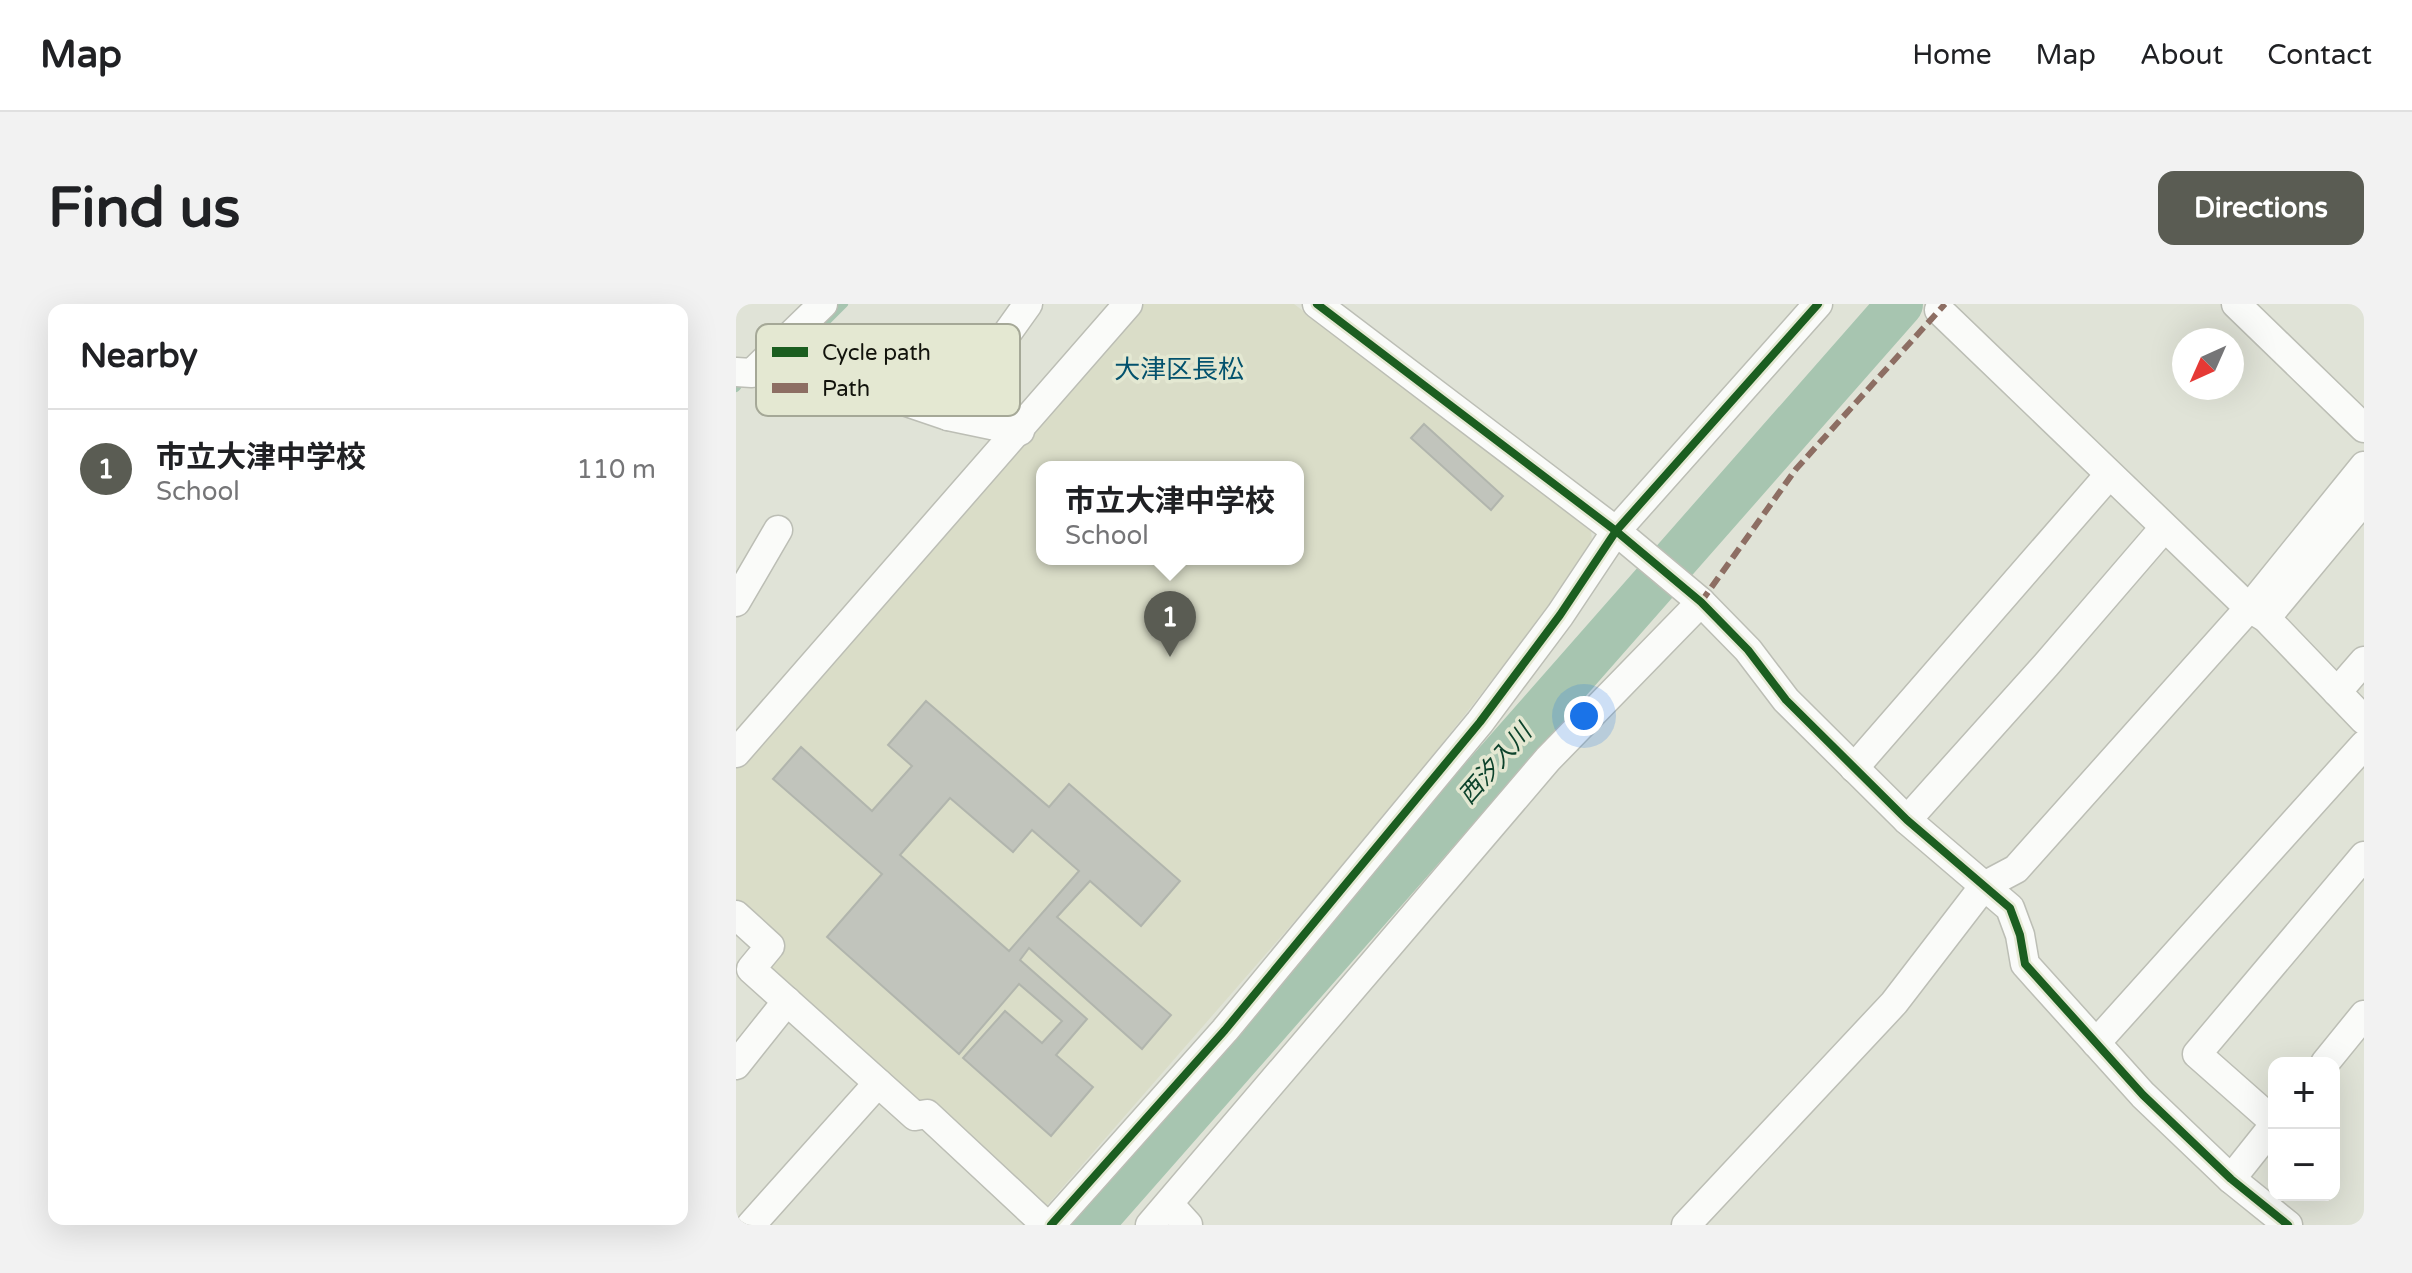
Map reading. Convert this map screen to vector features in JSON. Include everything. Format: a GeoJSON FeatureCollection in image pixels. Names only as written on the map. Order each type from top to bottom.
{"type":"FeatureCollection","features":[{"type":"Feature","properties":{"kind":"street"},"geometry":{"type":"LineString","coordinates":[[803,324],[823,304]]}},
{"type":"Feature","properties":{"kind":"street"},"geometry":{"type":"LineString","coordinates":[[1014,324],[1028,304]]}},
{"type":"Feature","properties":{"kind":"street"},"geometry":{"type":"LineString","coordinates":[[736,753],[1128,304]]}},
{"type":"Feature","properties":{"kind":"street"},"geometry":{"type":"LineString","coordinates":[[1317,304],[1616,531],[1701,602],[1748,650],[1786,700],[1854,768],[1907,820],[2010,908],[2020,935],[2025,964],[2143,1095],[2231,1179],[2288,1225]]}},
{"type":"Feature","properties":{"kind":"street"},"geometry":{"type":"LineString","coordinates":[[736,915],[770,946],[751,969],[915,1116],[927,1114],[1049,1225],[1225,1030],[1470,734],[1560,615],[1616,531],[1818,304]]}},
{"type":"Feature","properties":{"kind":"street"},"geometry":{"type":"LineString","coordinates":[[2236,304],[2364,428]]}},
{"type":"Feature","properties":{"kind":"street"},"geometry":{"type":"LineString","coordinates":[[1939,310],[2164,528],[2258,613],[2364,720]]}},
{"type":"Feature","properties":{"kind":"street"},"geometry":{"type":"LineString","coordinates":[[736,371],[752,373],[756,369]]}},
{"type":"Feature","properties":{"kind":"street"},"geometry":{"type":"LineString","coordinates":[[948,416],[1020,431]]}},
{"type":"Feature","properties":{"kind":"street"},"geometry":{"type":"LineString","coordinates":[[2258,613],[2364,466]]}},
{"type":"Feature","properties":{"kind":"street"},"geometry":{"type":"LineString","coordinates":[[1854,768],[2109,475]]}},
{"type":"Feature","properties":{"kind":"street"},"geometry":{"type":"LineString","coordinates":[[1695,1221],[1894,1003],[1984,886],[2016,869],[2364,500]]}},
{"type":"Feature","properties":{"kind":"street"},"geometry":{"type":"LineString","coordinates":[[1907,820],[2164,528]]}},
{"type":"Feature","properties":{"kind":"street"},"geometry":{"type":"LineString","coordinates":[[736,602],[778,530]]}},
{"type":"Feature","properties":{"kind":"street"},"geometry":{"type":"LineString","coordinates":[[1188,1225],[1159,1214],[1548,759],[1701,602]]}},
{"type":"Feature","properties":{"kind":"street"},"geometry":{"type":"LineString","coordinates":[[2337,692],[2364,661]]}},
{"type":"Feature","properties":{"kind":"street"},"geometry":{"type":"LineString","coordinates":[[2096,1043],[2364,745]]}},
{"type":"Feature","properties":{"kind":"street"},"geometry":{"type":"LineString","coordinates":[[2268,1119],[2197,1054],[2364,856]]}},
{"type":"Feature","properties":{"kind":"street"},"geometry":{"type":"LineString","coordinates":[[736,1065],[787,1001]]}},
{"type":"Feature","properties":{"kind":"street"},"geometry":{"type":"LineString","coordinates":[[2330,1057],[2364,1015]]}},
{"type":"Feature","properties":{"kind":"street"},"geometry":{"type":"LineString","coordinates":[[751,1225],[878,1083]]}},
{"type":"Feature","properties":{"kind":"street"},"geometry":{"type":"LineString","coordinates":[[2231,1179],[2270,1129]]}},
{"type":"Feature","properties":{"kind":"shaded area"},"geometry":{"type":"Polygon","coordinates":[[[1140,304],[1294,304],[1591,531],[1593,552],[1374,830],[1042,1211],[767,963],[736,902],[736,762],[1140,304]]]}},
{"type":"Feature","properties":{"kind":"building"},"geometry":{"type":"Polygon","coordinates":[[[1424,424],[1503,496],[1491,510],[1411,438],[1424,424]]]}},
{"type":"Feature","properties":{"kind":"building"},"geometry":{"type":"Polygon","coordinates":[[[926,701],[1049,807],[1069,784],[1180,881],[1141,926],[1090,881],[1057,917],[1171,1015],[1142,1049],[1029,948],[1020,960],[1087,1019],[1056,1055],[1093,1087],[1051,1136],[963,1058],[1005,1011],[1042,1043],[1062,1021],[1019,984],[959,1054],[827,937],[882,874],[773,779],[801,747],[872,811],[912,766],[888,745],[926,701]],[[950,798],[900,855],[1009,951],[1079,871],[1032,830],[1013,852],[950,798]]]}},
{"type":"Feature","properties":{"kind":"waterway"},"geometry":{"type":"LineString","coordinates":[[824,324],[844,304]]}},
{"type":"Feature","properties":{"kind":"waterway","name":"西汐入川"},"geometry":{"type":"LineString","coordinates":[[1090,1225],[1900,304]]}},
{"type":"Feature","properties":{"kind":"marked path"},"geometry":{"type":"LineString","coordinates":[[1701,602],[1796,469],[1945,304]]}},
{"type":"Feature","properties":{"kind":"cycle path"},"geometry":{"type":"LineString","coordinates":[[1317,304],[1616,531],[1701,602],[1748,650],[1786,700],[1907,820],[2010,908],[2020,935],[2025,964],[2143,1095],[2231,1179],[2288,1225]]}},
{"type":"Feature","properties":{"kind":"cycle path"},"geometry":{"type":"LineString","coordinates":[[1051,1225],[1225,1030],[1480,722],[1560,615],[1616,531],[1818,304]]}},
{"type":"Feature","properties":{"kind":"place","name":"市立大津中学校"},"geometry":{"type":"Point","coordinates":[1170,657]}},
{"type":"Feature","properties":{"kind":"district","name":"大津区長松"},"geometry":{"type":"Point","coordinates":[1179,369]}}]}
